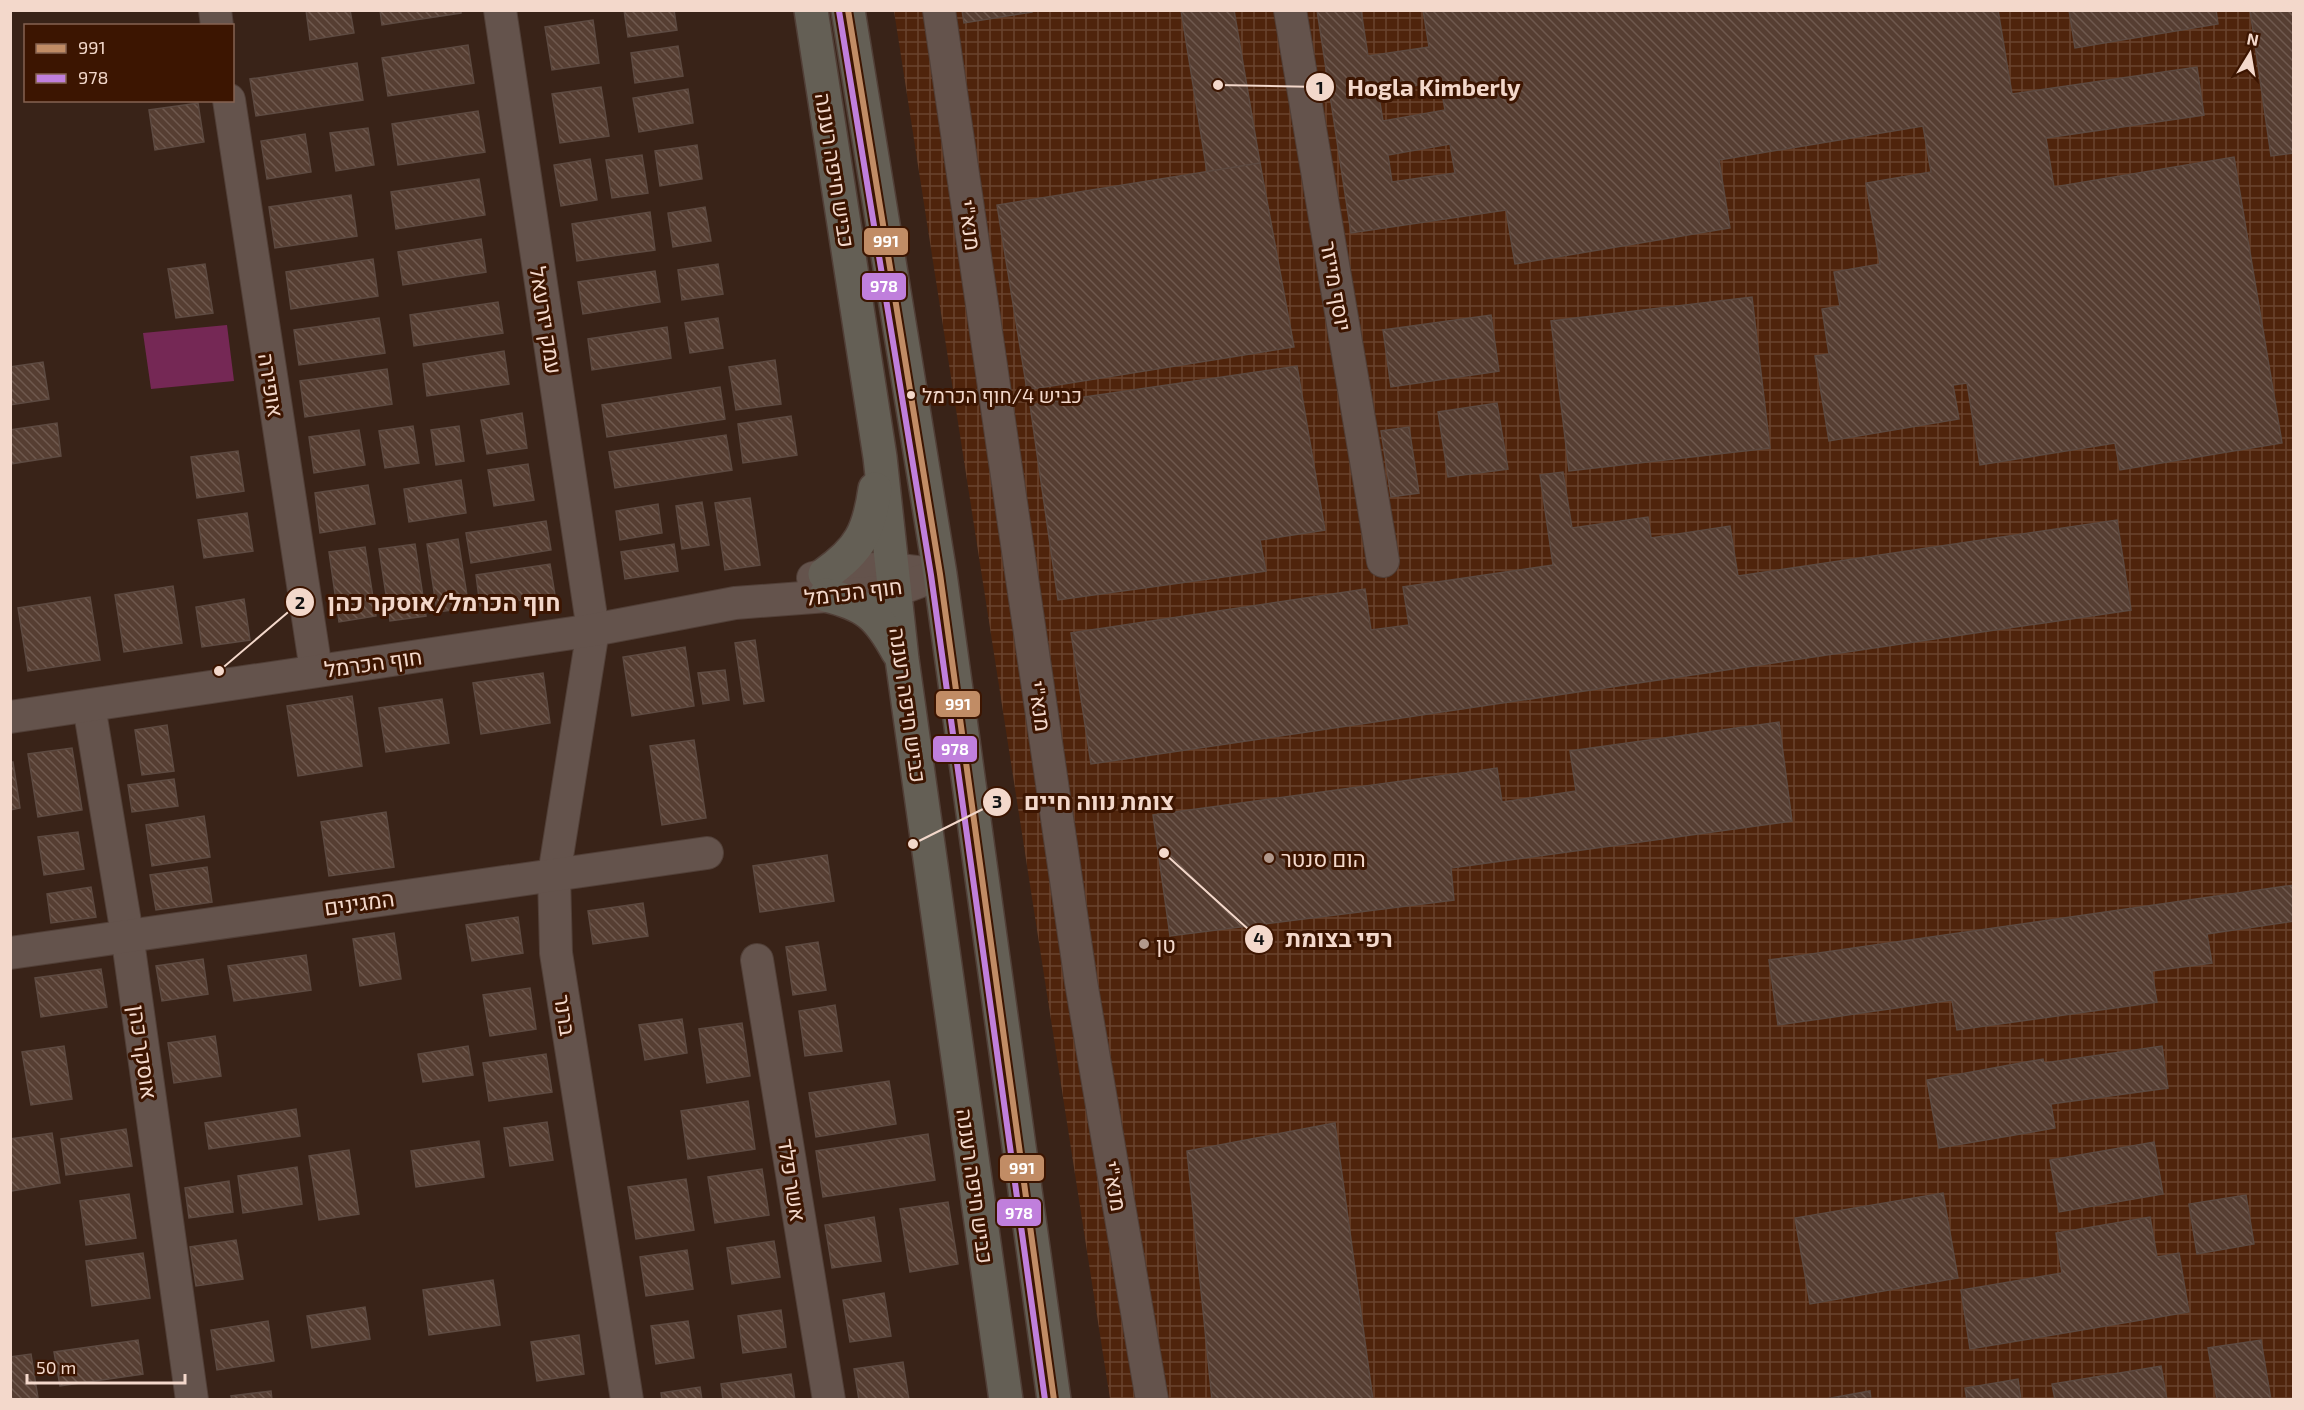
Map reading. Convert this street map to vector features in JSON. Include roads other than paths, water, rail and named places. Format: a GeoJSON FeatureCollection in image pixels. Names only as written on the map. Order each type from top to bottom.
{"type":"FeatureCollection","features":[{"type":"Feature","properties":{"kind":"highway","name":"כביש חיפה רעננה"},"geometry":{"type":"LineString","coordinates":[[811,10],[880,457],[902,659],[1006,1400]]}},
{"type":"Feature","properties":{"kind":"highway","name":"כביש חיפה רעננה"},"geometry":{"type":"LineString","coordinates":[[848,10],[940,574],[1053,1400]]}},
{"type":"Feature","properties":{"kind":"highway"},"geometry":{"type":"LineString","coordinates":[[880,457],[871,517],[860,543],[825,585],[867,609],[884,626],[902,659]]}},
{"type":"Feature","properties":{"kind":"street","name":"עמק יזרעאל"},"geometry":{"type":"LineString","coordinates":[[500,10],[593,630]]}},
{"type":"Feature","properties":{"kind":"street","name":"מנא\"י"},"geometry":{"type":"LineString","coordinates":[[939,10],[1081,982],[1152,1400]]}},
{"type":"Feature","properties":{"kind":"street","name":"יוסף מייזר"},"geometry":{"type":"LineString","coordinates":[[1290,10],[1383,561]]}},
{"type":"Feature","properties":{"kind":"street","name":"אופירה"},"geometry":{"type":"LineString","coordinates":[[229,102],[316,670]]}},
{"type":"Feature","properties":{"kind":"street","name":"חוף הכרמל"},"geometry":{"type":"LineString","coordinates":[[10,717],[593,630],[825,585],[940,574]]}},
{"type":"Feature","properties":{"kind":"street","name":"ברנר"},"geometry":{"type":"LineString","coordinates":[[593,630],[554,875],[556,953],[627,1400]]}},
{"type":"Feature","properties":{"kind":"street","name":"אוסקר כהן"},"geometry":{"type":"LineString","coordinates":[[89,706],[127,934],[192,1400]]}},
{"type":"Feature","properties":{"kind":"street","name":"המגינים"},"geometry":{"type":"LineString","coordinates":[[10,953],[127,934],[707,853]]}},
{"type":"Feature","properties":{"kind":"street","name":"אשר פלד"},"geometry":{"type":"LineString","coordinates":[[756,960],[829,1400]]}},
{"type":"Feature","properties":{"kind":"place","name":"Hogla Kimberly"},"geometry":{"type":"Point","coordinates":[1218,85]}},
{"type":"Feature","properties":{"kind":"place","name":"כביש 4/חוף הכרמל"},"geometry":{"type":"Point","coordinates":[911,395]}},
{"type":"Feature","properties":{"kind":"place","name":"חוף הכרמל/אוסקר כהן"},"geometry":{"type":"Point","coordinates":[219,671]}},
{"type":"Feature","properties":{"kind":"place","name":"צומת נווה חיים"},"geometry":{"type":"Point","coordinates":[913,844]}},
{"type":"Feature","properties":{"kind":"place","name":"רפי בצומת"},"geometry":{"type":"Point","coordinates":[1164,853]}},
{"type":"Feature","properties":{"kind":"place","name":"הום סנטר"},"geometry":{"type":"Point","coordinates":[1269,858]}},
{"type":"Feature","properties":{"kind":"place","name":"טן"},"geometry":{"type":"Point","coordinates":[1144,944]}}]}
